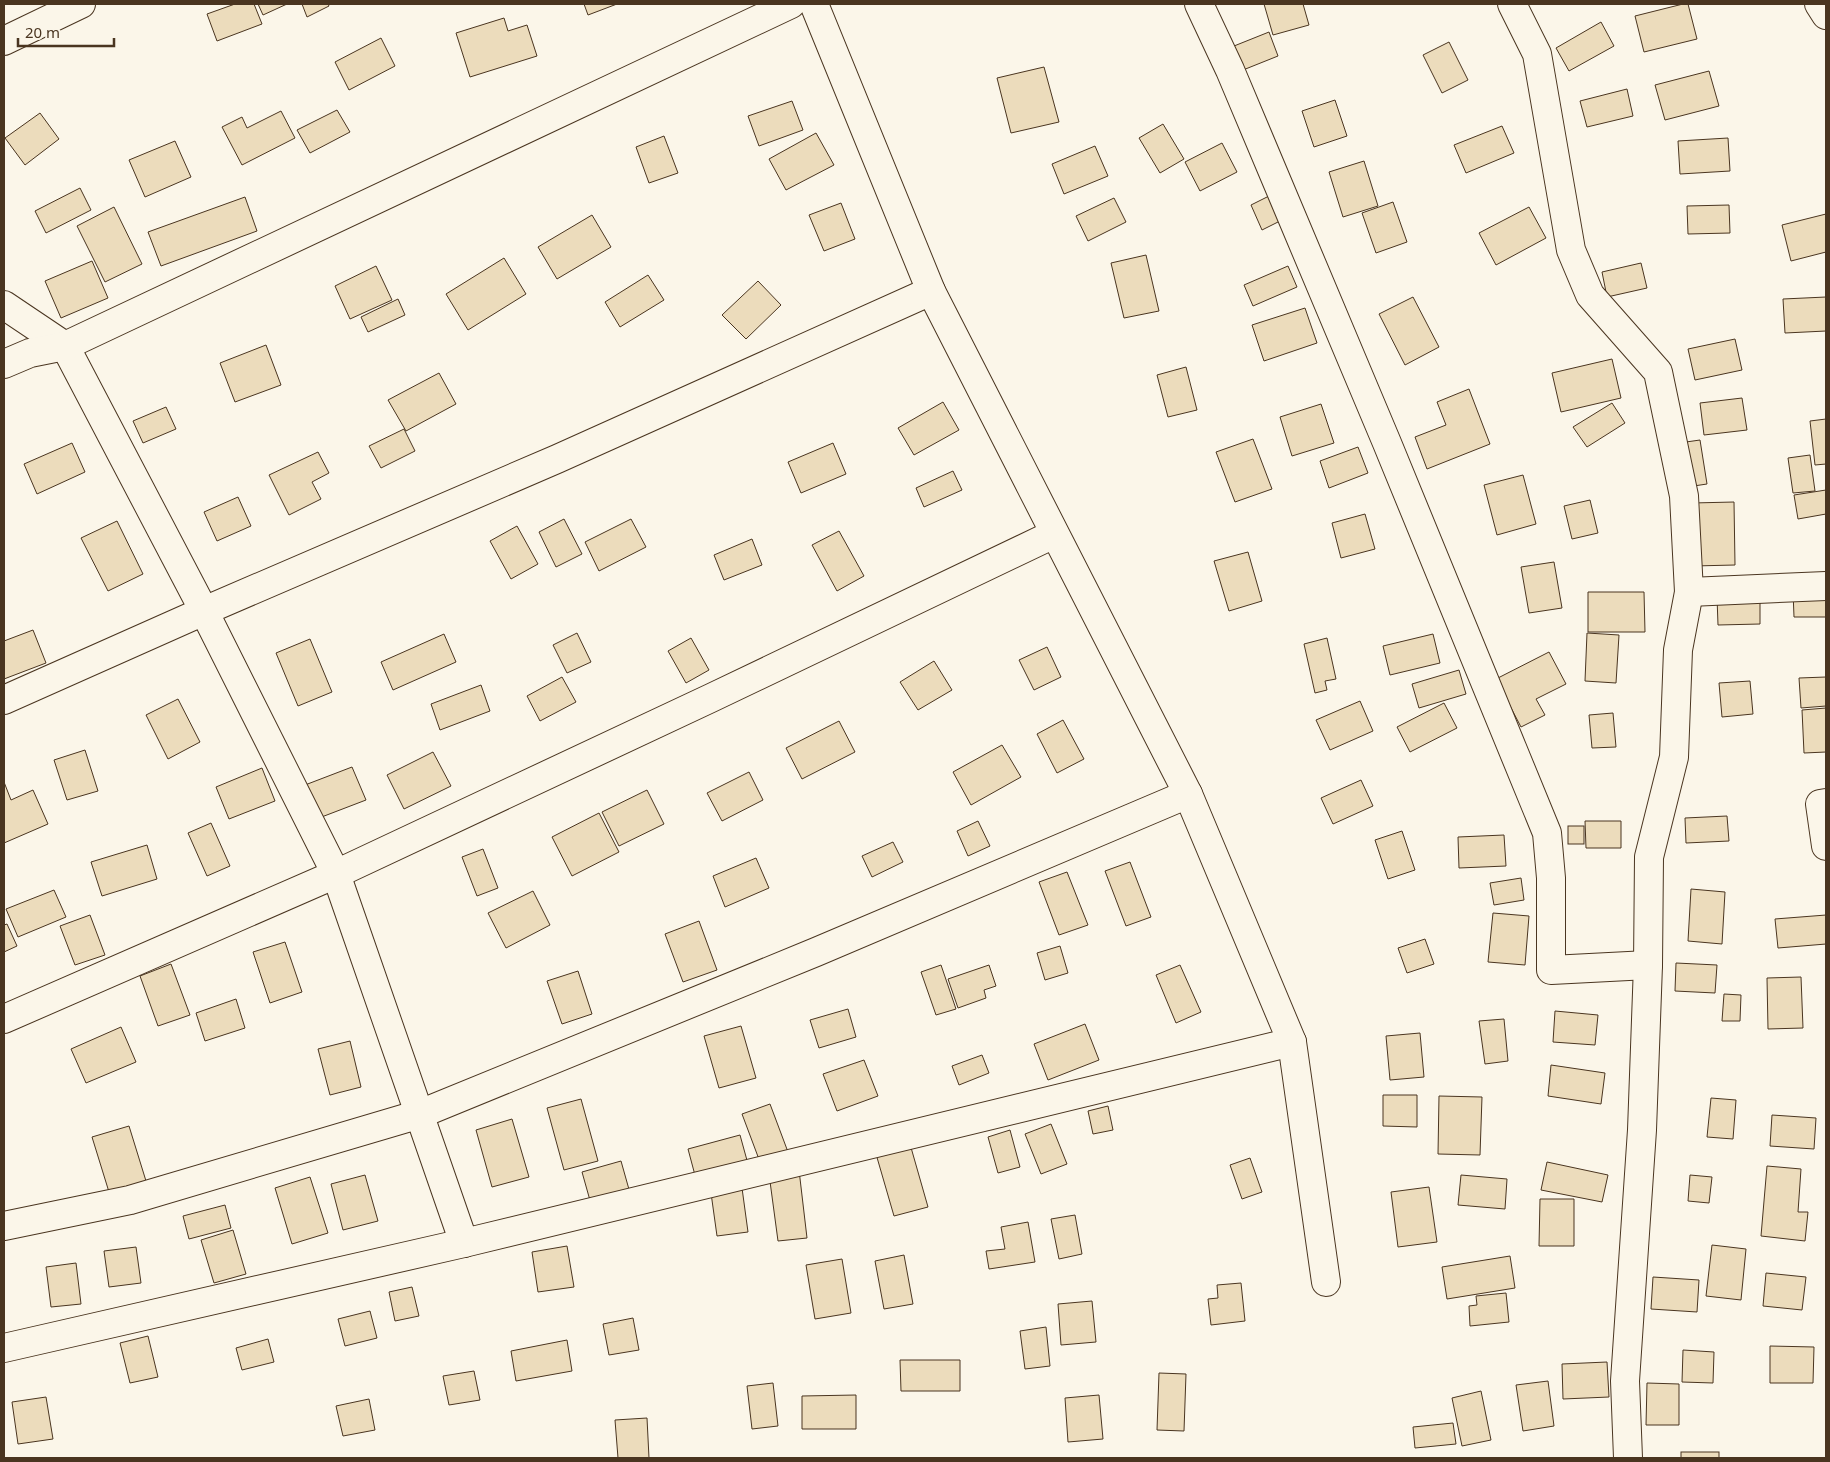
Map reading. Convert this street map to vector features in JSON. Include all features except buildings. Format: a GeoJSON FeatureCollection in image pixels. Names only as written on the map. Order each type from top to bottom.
{"type":"FeatureCollection","features":[{"type":"Feature","properties":{"kind":"main road"},"geometry":{"type":"LineString","coordinates":[[4,41],[82,4]]}},
{"type":"Feature","properties":{"kind":"main road"},"geometry":{"type":"LineString","coordinates":[[4,364],[30,353],[65,346],[791,4]]}},
{"type":"Feature","properties":{"kind":"main road"},"geometry":{"type":"LineString","coordinates":[[814,4],[931,291],[1188,794],[1292,1042],[1326,1282]]}},
{"type":"Feature","properties":{"kind":"main road"},"geometry":{"type":"LineString","coordinates":[[1199,4],[1234,79],[1384,434],[1547,833],[1551,878],[1551,970],[1648,965]]}},
{"type":"Feature","properties":{"kind":"main road"},"geometry":{"type":"LineString","coordinates":[[1512,4],[1537,54],[1571,250],[1590,295],[1658,372],[1684,496],[1689,592],[1678,650],[1674,757],[1649,856],[1648,965],[1642,1130],[1625,1381],[1628,1458]]}},
{"type":"Feature","properties":{"kind":"main road"},"geometry":{"type":"LineString","coordinates":[[1819,4],[1826,15]]}},
{"type":"Feature","properties":{"kind":"main road"},"geometry":{"type":"LineString","coordinates":[[4,700],[204,611],[557,459],[931,291]]}},
{"type":"Feature","properties":{"kind":"main road"},"geometry":{"type":"LineString","coordinates":[[4,305],[65,346],[204,611],[336,874],[464,1244]]}},
{"type":"Feature","properties":{"kind":"main road"},"geometry":{"type":"LineString","coordinates":[[4,1019],[336,874],[1054,534]]}},
{"type":"Feature","properties":{"kind":"main road"},"geometry":{"type":"LineString","coordinates":[[1689,592],[1826,586]]}},
{"type":"Feature","properties":{"kind":"main road"},"geometry":{"type":"LineString","coordinates":[[4,1226],[130,1200],[420,1114],[816,952],[1188,794]]}},
{"type":"Feature","properties":{"kind":"main road"},"geometry":{"type":"LineString","coordinates":[[1826,803],[1820,804],[1826,846]]}},
{"type":"Feature","properties":{"kind":"main road"},"geometry":{"type":"LineString","coordinates":[[4,1348],[464,1244],[1292,1042]]}}]}
